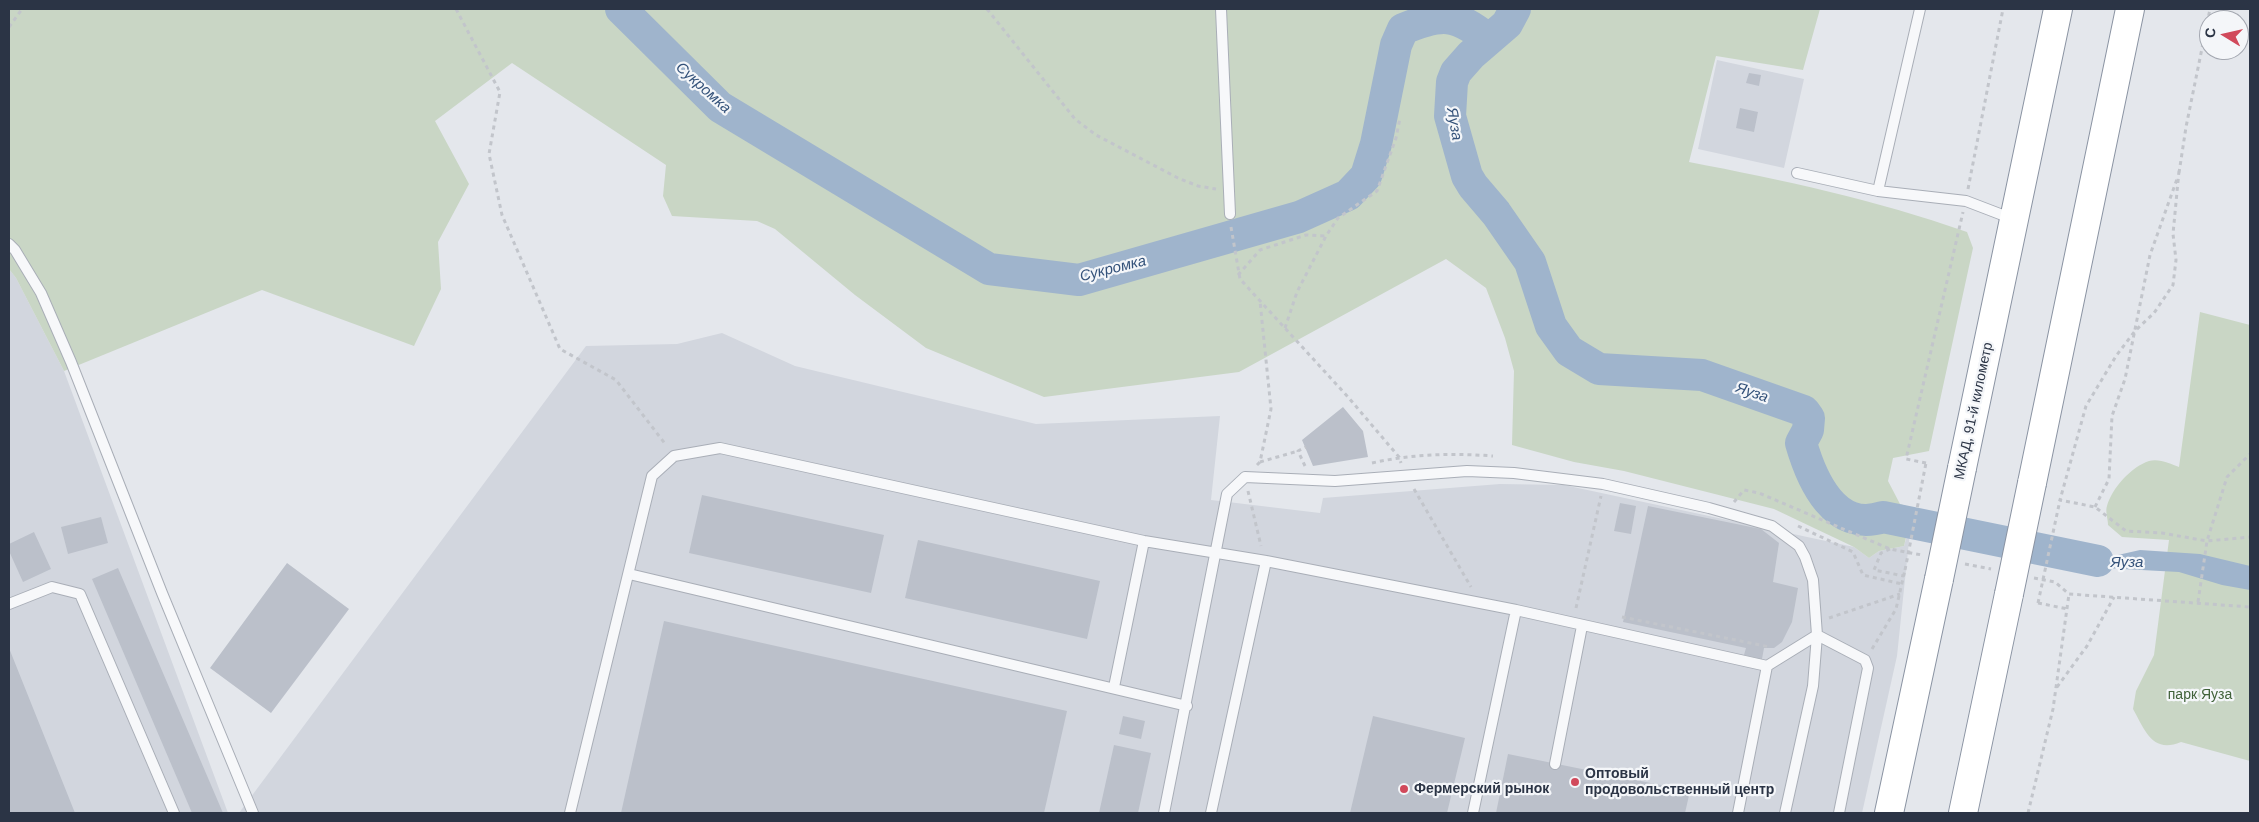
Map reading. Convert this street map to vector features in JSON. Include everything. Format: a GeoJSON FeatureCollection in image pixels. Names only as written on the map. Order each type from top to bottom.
{"type":"FeatureCollection","features":[{"type":"Feature","properties":{"kind":"highway","name":"МКАД, 91-й километр"},"geometry":{"type":"LineString","coordinates":[[1889,813],[2058,9]]}},
{"type":"Feature","properties":{"kind":"highway"},"geometry":{"type":"LineString","coordinates":[[1963,813],[2130,9]]}},
{"type":"Feature","properties":{"kind":"lane"},"geometry":{"type":"LineString","coordinates":[[1221,9],[1230,214]]}},
{"type":"Feature","properties":{"kind":"lane"},"geometry":{"type":"LineString","coordinates":[[1878,191],[1920,9]]}},
{"type":"Feature","properties":{"kind":"lane"},"geometry":{"type":"LineString","coordinates":[[1797,173],[1878,191],[1966,201],[2014,219]]}},
{"type":"Feature","properties":{"kind":"lane"},"geometry":{"type":"LineString","coordinates":[[9,244],[15,250],[41,293],[71,362],[162,593],[253,813]]}},
{"type":"Feature","properties":{"kind":"lane"},"geometry":{"type":"LineString","coordinates":[[570,813],[652,476],[674,456],[720,448],[1144,541],[1266,561],[1516,610],[1767,666],[1817,635]]}},
{"type":"Feature","properties":{"kind":"lane"},"geometry":{"type":"LineString","coordinates":[[1164,813],[1187,706],[1228,494],[1245,477],[1335,481],[1467,472],[1514,473],[1604,484],[1709,508],[1772,526],[1799,546],[1805,556],[1813,580],[1817,635],[1813,686],[1785,813]]}},
{"type":"Feature","properties":{"kind":"lane"},"geometry":{"type":"LineString","coordinates":[[1114,687],[1144,541]]}},
{"type":"Feature","properties":{"kind":"lane"},"geometry":{"type":"LineString","coordinates":[[1211,813],[1266,561]]}},
{"type":"Feature","properties":{"kind":"lane"},"geometry":{"type":"LineString","coordinates":[[628,574],[1114,687],[1187,706]]}},
{"type":"Feature","properties":{"kind":"lane"},"geometry":{"type":"LineString","coordinates":[[9,604],[52,586],[80,594],[174,813]]}},
{"type":"Feature","properties":{"kind":"lane"},"geometry":{"type":"LineString","coordinates":[[1472,813],[1516,610]]}},
{"type":"Feature","properties":{"kind":"lane"},"geometry":{"type":"LineString","coordinates":[[1555,764],[1582,626]]}},
{"type":"Feature","properties":{"kind":"lane"},"geometry":{"type":"LineString","coordinates":[[1817,635],[1865,660],[1868,668],[1868,677],[1839,813]]}},
{"type":"Feature","properties":{"kind":"lane"},"geometry":{"type":"LineString","coordinates":[[1738,813],[1767,666]]}},
{"type":"Feature","properties":{"kind":"path"},"geometry":{"type":"LineString","coordinates":[[9,27],[22,9]]}},
{"type":"Feature","properties":{"kind":"path"},"geometry":{"type":"LineString","coordinates":[[456,9],[500,92],[489,154],[502,215],[560,348],[616,380],[674,456]]}},
{"type":"Feature","properties":{"kind":"path"},"geometry":{"type":"LineString","coordinates":[[987,9],[1052,93],[1075,119],[1096,135],[1178,178],[1198,186],[1229,192]]}},
{"type":"Feature","properties":{"kind":"path"},"geometry":{"type":"LineString","coordinates":[[1865,660],[1896,609],[1904,576],[1926,463],[1906,459],[1966,201],[2003,9]]}},
{"type":"Feature","properties":{"kind":"path"},"geometry":{"type":"LineString","coordinates":[[2068,609],[2038,603],[2060,500],[2086,406],[2116,356],[2135,331],[2154,313],[2173,285],[2176,260],[2173,234],[2179,171],[2210,9]]}},
{"type":"Feature","properties":{"kind":"path"},"geometry":{"type":"LineString","coordinates":[[1285,328],[1297,292],[1326,236],[1338,218],[1377,191],[1396,138],[1400,118]]}},
{"type":"Feature","properties":{"kind":"path"},"geometry":{"type":"LineString","coordinates":[[2095,507],[2109,479],[2112,416],[2125,379],[2150,255],[2179,171]]}},
{"type":"Feature","properties":{"kind":"path"},"geometry":{"type":"LineString","coordinates":[[1230,214],[1236,270],[1240,279],[1399,457],[1406,476],[1471,587]]}},
{"type":"Feature","properties":{"kind":"path"},"geometry":{"type":"LineString","coordinates":[[1238,275],[1260,250],[1306,235],[1326,236]]}},
{"type":"Feature","properties":{"kind":"path"},"geometry":{"type":"LineString","coordinates":[[1260,301],[1271,409],[1260,462]]}},
{"type":"Feature","properties":{"kind":"path"},"geometry":{"type":"LineString","coordinates":[[1260,546],[1245,477],[1260,462],[1306,447]]}},
{"type":"Feature","properties":{"kind":"path"},"geometry":{"type":"LineString","coordinates":[[1298,451],[1307,471]]}},
{"type":"Feature","properties":{"kind":"path"},"geometry":{"type":"LineString","coordinates":[[2198,602],[2207,541],[2227,476],[2250,454]]}},
{"type":"Feature","properties":{"kind":"path"},"geometry":{"type":"LineString","coordinates":[[1368,464],[1399,457]]}},
{"type":"Feature","properties":{"kind":"path"},"geometry":{"type":"LineString","coordinates":[[1576,608],[1604,484]]}},
{"type":"Feature","properties":{"kind":"path"},"geometry":{"type":"LineString","coordinates":[[1742,506],[1733,503],[1744,490],[1759,493],[1890,549],[1941,566],[1994,570]]}},
{"type":"Feature","properties":{"kind":"path"},"geometry":{"type":"LineString","coordinates":[[2060,500],[2095,507],[2126,531],[2162,533],[2207,541],[2250,537]]}},
{"type":"Feature","properties":{"kind":"path"},"geometry":{"type":"LineString","coordinates":[[1791,523],[1853,552],[1863,575],[1902,584]]}},
{"type":"Feature","properties":{"kind":"path"},"geometry":{"type":"LineString","coordinates":[[1252,544],[1270,548]]}},
{"type":"Feature","properties":{"kind":"path"},"geometry":{"type":"LineString","coordinates":[[1890,549],[1881,553],[1874,570],[1904,576]]}},
{"type":"Feature","properties":{"kind":"path"},"geometry":{"type":"LineString","coordinates":[[2031,577],[2054,582],[2069,594],[2250,607]]}},
{"type":"Feature","properties":{"kind":"path"},"geometry":{"type":"LineString","coordinates":[[1461,585],[1480,589]]}},
{"type":"Feature","properties":{"kind":"path"},"geometry":{"type":"LineString","coordinates":[[1816,622],[1900,594]]}},
{"type":"Feature","properties":{"kind":"path"},"geometry":{"type":"LineString","coordinates":[[2028,813],[2056,688],[2069,594]]}},
{"type":"Feature","properties":{"kind":"path"},"geometry":{"type":"LineString","coordinates":[[2056,688],[2087,646],[2114,597]]}},
{"type":"Feature","properties":{"kind":"path"},"geometry":{"type":"LineString","coordinates":[[1567,606],[1586,610]]}},
{"type":"Feature","properties":{"kind":"path"},"geometry":{"type":"LineString","coordinates":[[1615,616],[1778,649]]}},
{"type":"Feature","properties":{"kind":"shaded area"},"geometry":{"type":"Polygon","coordinates":[[[1717,60],[1804,79],[1784,168],[1698,149],[1717,60]]]}},
{"type":"Feature","properties":{"kind":"shaded area"},"geometry":{"type":"Polygon","coordinates":[[[9,269],[16,278],[64,371],[228,813],[9,813],[9,269]]]}},
{"type":"Feature","properties":{"kind":"shaded area"},"geometry":{"type":"Polygon","coordinates":[[[722,333],[795,366],[1036,424],[1220,416],[1211,500],[1320,513],[1323,498],[1500,484],[1564,485],[1854,547],[1869,558],[1879,551],[1904,546],[1911,522],[1897,656],[1862,813],[239,813],[586,346],[677,344],[722,333]]]}},
{"type":"Feature","properties":{"kind":"green space"},"geometry":{"type":"Polygon","coordinates":[[[9,9],[1820,9],[1803,70],[1716,56],[1689,162],[1794,184],[1898,210],[1967,232],[1973,248],[1929,451],[1893,458],[1888,481],[1900,504],[1913,508],[1904,546],[1879,551],[1869,558],[1854,547],[1774,509],[1624,471],[1574,462],[1512,445],[1514,371],[1505,338],[1486,288],[1446,259],[1239,372],[1044,397],[926,348],[855,295],[775,229],[757,221],[672,216],[663,196],[666,165],[512,63],[435,121],[469,184],[438,242],[441,289],[414,346],[262,290],[64,371],[16,278],[9,269],[9,9]]]}},
{"type":"Feature","properties":{"kind":"green space","name":"парк Яуза"},"geometry":{"type":"Polygon","coordinates":[[[2200,312],[2250,325],[2250,761],[2181,742],[2163,745],[2151,738],[2141,725],[2133,709],[2136,691],[2154,655],[2169,540],[2122,537],[2108,525],[2106,513],[2113,492],[2118,485],[2129,473],[2142,464],[2157,460],[2179,467],[2200,312]]]}},
{"type":"Feature","properties":{"kind":"water"},"geometry":{"type":"Polygon","coordinates":[[[2058,540],[2071,548],[2086,547],[2109,557],[2140,550],[2200,554],[2250,566],[2250,590],[2222,585],[2179,572],[2085,567],[2073,561],[2053,558],[2058,540]]]}},
{"type":"Feature","properties":{"kind":"building"},"geometry":{"type":"Polygon","coordinates":[[[1749,73],[1761,75],[1759,86],[1746,83],[1749,73]]]}},
{"type":"Feature","properties":{"kind":"building"},"geometry":{"type":"Polygon","coordinates":[[[1740,108],[1758,112],[1754,132],[1736,128],[1740,108]]]}},
{"type":"Feature","properties":{"kind":"building"},"geometry":{"type":"Polygon","coordinates":[[[1343,407],[1363,431],[1368,457],[1313,466],[1302,440],[1343,407]]]}},
{"type":"Feature","properties":{"kind":"building"},"geometry":{"type":"Polygon","coordinates":[[[702,495],[884,535],[871,593],[689,553],[702,495]]]}},
{"type":"Feature","properties":{"kind":"building"},"geometry":{"type":"Polygon","coordinates":[[[1620,503],[1636,506],[1631,534],[1614,531],[1620,503]]]}},
{"type":"Feature","properties":{"kind":"building"},"geometry":{"type":"Polygon","coordinates":[[[1648,506],[1761,529],[1779,543],[1773,582],[1798,588],[1792,622],[1782,642],[1774,648],[1764,648],[1762,659],[1744,655],[1746,648],[1623,622],[1648,506]]]}},
{"type":"Feature","properties":{"kind":"building"},"geometry":{"type":"Polygon","coordinates":[[[101,517],[108,543],[68,554],[61,527],[101,517]]]}},
{"type":"Feature","properties":{"kind":"building"},"geometry":{"type":"Polygon","coordinates":[[[34,532],[51,569],[23,582],[9,551],[9,544],[34,532]]]}},
{"type":"Feature","properties":{"kind":"building"},"geometry":{"type":"Polygon","coordinates":[[[918,540],[1100,581],[1087,639],[905,598],[918,540]]]}},
{"type":"Feature","properties":{"kind":"building"},"geometry":{"type":"Polygon","coordinates":[[[287,563],[349,609],[271,713],[210,668],[287,563]]]}},
{"type":"Feature","properties":{"kind":"building"},"geometry":{"type":"Polygon","coordinates":[[[118,568],[223,813],[192,813],[92,579],[118,568]]]}},
{"type":"Feature","properties":{"kind":"building"},"geometry":{"type":"Polygon","coordinates":[[[664,621],[1067,711],[1044,813],[621,813],[664,621]]]}},
{"type":"Feature","properties":{"kind":"building"},"geometry":{"type":"Polygon","coordinates":[[[9,648],[75,813],[9,813],[9,648]]]}},
{"type":"Feature","properties":{"kind":"building"},"geometry":{"type":"Polygon","coordinates":[[[1123,716],[1145,721],[1141,739],[1119,734],[1123,716]]]}},
{"type":"Feature","properties":{"kind":"building","name":"Фермерский рынок"},"geometry":{"type":"Polygon","coordinates":[[[1373,716],[1465,738],[1447,813],[1350,813],[1373,716]]]}},
{"type":"Feature","properties":{"kind":"building"},"geometry":{"type":"Polygon","coordinates":[[[1114,745],[1151,753],[1138,813],[1099,813],[1114,745]]]}},
{"type":"Feature","properties":{"kind":"building","name":"Оптовый продовольственный центр"},"geometry":{"type":"Polygon","coordinates":[[[1508,754],[1690,791],[1685,813],[1496,813],[1508,754]]]}},
{"type":"Feature","properties":{"kind":"waterway","name":"Сукромка"},"geometry":{"type":"LineString","coordinates":[[621,9],[720,107],[989,269],[1079,280],[1299,217],[1348,195],[1366,176],[1376,144],[1396,45],[1403,29],[1428,20],[1448,18],[1466,24],[1488,39]]}},
{"type":"Feature","properties":{"kind":"waterway","name":"Яуза"},"geometry":{"type":"LineString","coordinates":[[1515,9],[1507,24],[1471,55],[1456,72],[1452,82],[1450,116],[1467,176],[1496,213],[1530,262],[1551,326],[1569,351],[1599,369],[1702,375],[1804,411],[1809,418],[1808,430],[1801,443],[1812,473],[1828,500],[1839,511],[1851,518],[1866,520],[1883,517],[2098,561]]}},
{"type":"Feature","properties":{"kind":"place","name":"Оптовый продовольственный центр"},"geometry":{"type":"Point","coordinates":[1575,782]}},
{"type":"Feature","properties":{"kind":"place","name":"Фермерский рынок"},"geometry":{"type":"Point","coordinates":[1404,789]}}]}
